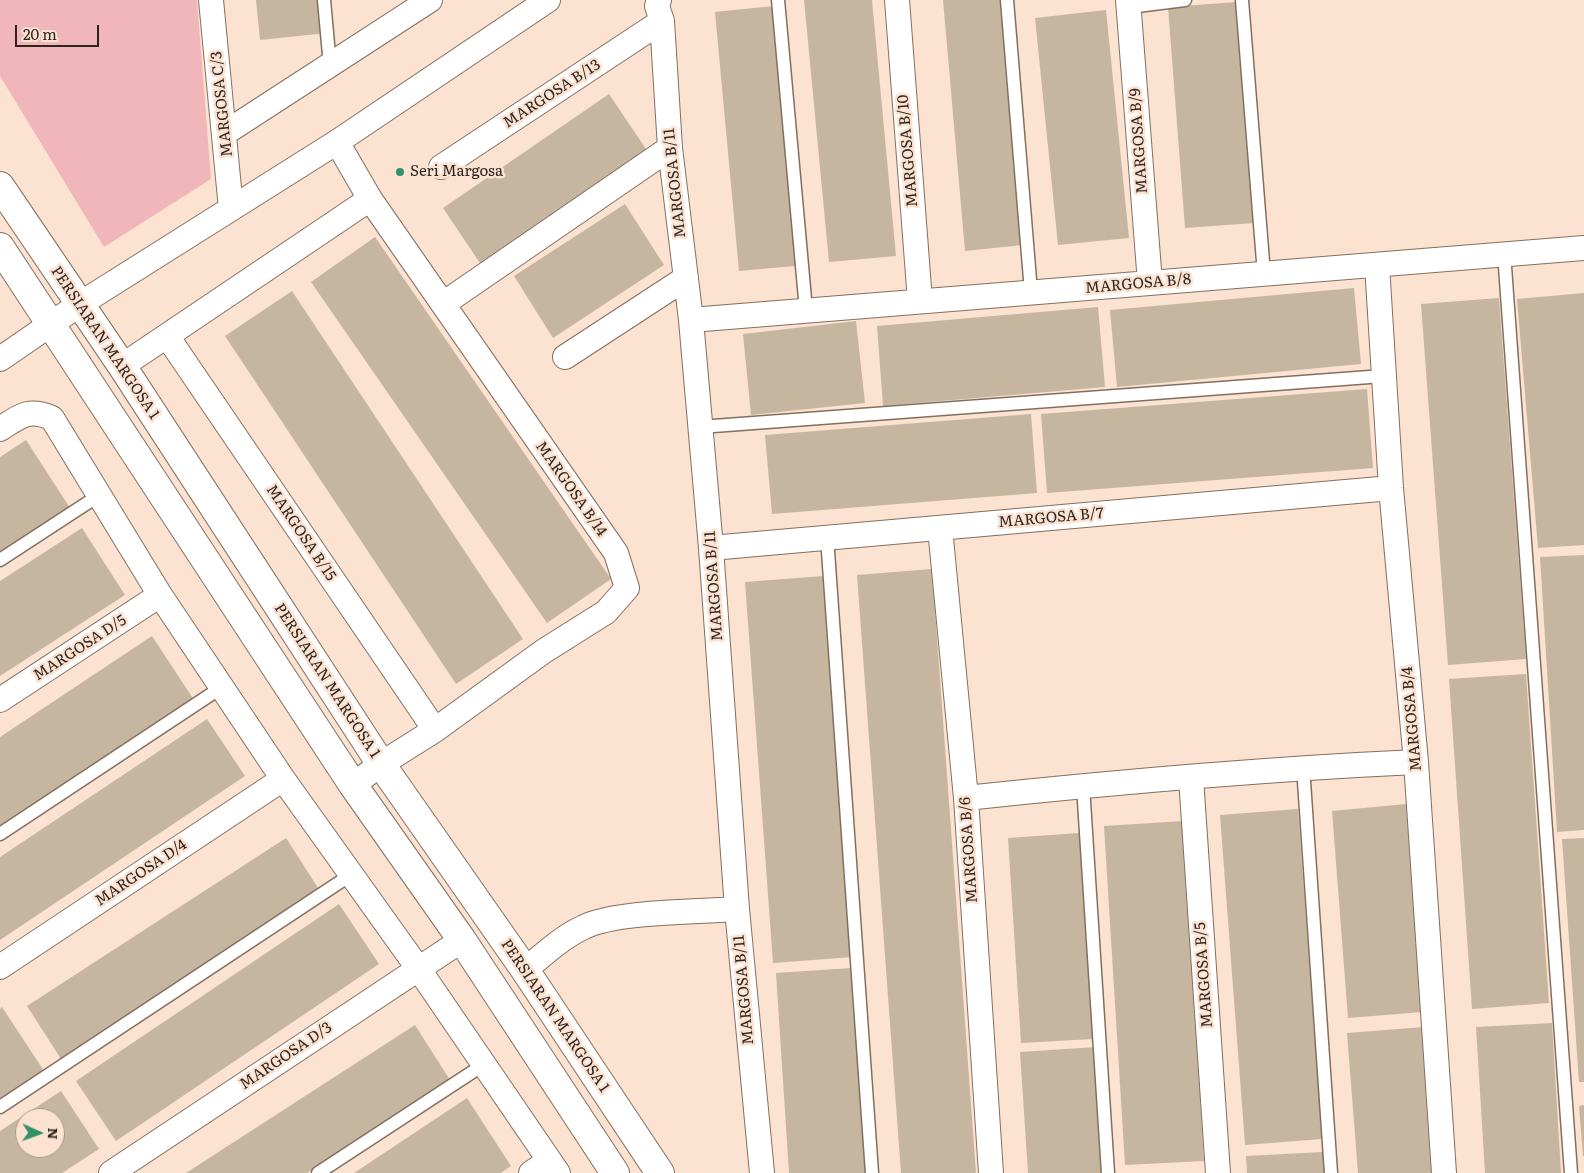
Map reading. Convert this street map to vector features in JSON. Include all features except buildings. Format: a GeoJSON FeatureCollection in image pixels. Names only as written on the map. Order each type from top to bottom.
{"type":"FeatureCollection","features":[{"type":"Feature","properties":{"kind":"street","name":"MARGOSA C/3"},"geometry":{"type":"LineString","coordinates":[[211,0],[231,209]]}},
{"type":"Feature","properties":{"kind":"street"},"geometry":{"type":"LineString","coordinates":[[225,133],[430,0]]}},
{"type":"Feature","properties":{"kind":"street"},"geometry":{"type":"LineString","coordinates":[[0,359],[80,304],[338,142],[548,0]]}},
{"type":"Feature","properties":{"kind":"street","name":"MARGOSA B/10"},"geometry":{"type":"LineString","coordinates":[[897,0],[920,301]]}},
{"type":"Feature","properties":{"kind":"street","name":"MARGOSA B/9"},"geometry":{"type":"LineString","coordinates":[[1128,3],[1150,283]]}},
{"type":"Feature","properties":{"kind":"street","name":"MARGOSA B/11"},"geometry":{"type":"LineString","coordinates":[[660,10],[670,148],[691,320],[711,548],[737,909],[762,1173]]}},
{"type":"Feature","properties":{"kind":"street","name":"MARGOSA B/13"},"geometry":{"type":"LineString","coordinates":[[441,166],[660,10]]}},
{"type":"Feature","properties":{"kind":"street","name":"MARGOSA B/14"},"geometry":{"type":"LineString","coordinates":[[338,142],[370,199],[616,553],[627,588],[606,612],[544,651],[435,730],[381,764],[354,785]]}},
{"type":"Feature","properties":{"kind":"street"},"geometry":{"type":"LineString","coordinates":[[443,304],[670,148]]}},
{"type":"Feature","properties":{"kind":"street","name":"PERSIARAN MARGOSA 1"},"geometry":{"type":"LineString","coordinates":[[0,186],[122,366],[381,764],[525,970],[660,1173]]}},
{"type":"Feature","properties":{"kind":"street"},"geometry":{"type":"LineString","coordinates":[[122,366],[370,199]]}},
{"type":"Feature","properties":{"kind":"street"},"geometry":{"type":"LineString","coordinates":[[0,248],[354,785],[462,940],[614,1173]]}},
{"type":"Feature","properties":{"kind":"street","name":"MARGOSA B/8"},"geometry":{"type":"LineString","coordinates":[[691,320],[1584,248]]}},
{"type":"Feature","properties":{"kind":"street","name":"MARGOSA B/4"},"geometry":{"type":"LineString","coordinates":[[1377,265],[1391,488],[1416,762],[1444,1173]]}},
{"type":"Feature","properties":{"kind":"street"},"geometry":{"type":"LineString","coordinates":[[566,357],[686,278]]}},
{"type":"Feature","properties":{"kind":"street","name":"MARGOSA B/15"},"geometry":{"type":"LineString","coordinates":[[167,336],[435,730]]}},
{"type":"Feature","properties":{"kind":"street"},"geometry":{"type":"LineString","coordinates":[[0,429],[23,414],[38,412],[52,418],[160,596],[283,780],[418,968],[483,1065],[546,1169]]}},
{"type":"Feature","properties":{"kind":"street","name":"MARGOSA B/7"},"geometry":{"type":"LineString","coordinates":[[711,548],[1391,488]]}},
{"type":"Feature","properties":{"kind":"street","name":"MARGOSA B/6"},"geometry":{"type":"LineString","coordinates":[[940,528],[966,798],[991,1173]]}},
{"type":"Feature","properties":{"kind":"street","name":"MARGOSA D/5"},"geometry":{"type":"LineString","coordinates":[[0,700],[160,596]]}},
{"type":"Feature","properties":{"kind":"street"},"geometry":{"type":"LineString","coordinates":[[966,798],[1303,767],[1416,762]]}},
{"type":"Feature","properties":{"kind":"street","name":"MARGOSA B/5"},"geometry":{"type":"LineString","coordinates":[[1191,778],[1218,1173]]}},
{"type":"Feature","properties":{"kind":"street","name":"MARGOSA D/4"},"geometry":{"type":"LineString","coordinates":[[0,967],[283,780]]}},
{"type":"Feature","properties":{"kind":"street"},"geometry":{"type":"LineString","coordinates":[[525,970],[560,942],[584,926],[611,920],[737,909]]}},
{"type":"Feature","properties":{"kind":"street","name":"MARGOSA D/3"},"geometry":{"type":"LineString","coordinates":[[112,1173],[462,940]]}},
{"type":"Feature","properties":{"kind":"lane"},"geometry":{"type":"LineString","coordinates":[[324,0],[330,66]]}},
{"type":"Feature","properties":{"kind":"lane"},"geometry":{"type":"LineString","coordinates":[[778,0],[806,310]]}},
{"type":"Feature","properties":{"kind":"lane"},"geometry":{"type":"LineString","coordinates":[[1007,0],[1031,292]]}},
{"type":"Feature","properties":{"kind":"lane"},"geometry":{"type":"LineString","coordinates":[[1128,3],[1185,0]]}},
{"type":"Feature","properties":{"kind":"lane"},"geometry":{"type":"LineString","coordinates":[[1242,0],[1264,274]]}},
{"type":"Feature","properties":{"kind":"lane"},"geometry":{"type":"LineString","coordinates":[[1504,253],[1571,1173]]}},
{"type":"Feature","properties":{"kind":"lane"},"geometry":{"type":"LineString","coordinates":[[700,427],[1383,376]]}},
{"type":"Feature","properties":{"kind":"lane"},"geometry":{"type":"LineString","coordinates":[[0,560],[98,496]]}},
{"type":"Feature","properties":{"kind":"lane"},"geometry":{"type":"LineString","coordinates":[[827,537],[872,1173]]}},
{"type":"Feature","properties":{"kind":"lane"},"geometry":{"type":"LineString","coordinates":[[0,834],[222,687]]}},
{"type":"Feature","properties":{"kind":"lane"},"geometry":{"type":"LineString","coordinates":[[1303,767],[1330,1173]]}},
{"type":"Feature","properties":{"kind":"lane"},"geometry":{"type":"LineString","coordinates":[[1083,786],[1108,1173]]}},
{"type":"Feature","properties":{"kind":"lane"},"geometry":{"type":"LineString","coordinates":[[0,1106],[352,874]]}},
{"type":"Feature","properties":{"kind":"lane"},"geometry":{"type":"LineString","coordinates":[[318,1173],[483,1065]]}},
{"type":"Feature","properties":{"kind":"shaded area"},"geometry":{"type":"Polygon","coordinates":[[[0,0],[197,0],[211,179],[104,247],[0,76],[0,0]]]}},
{"type":"Feature","properties":{"kind":"place","name":"Seri Margosa"},"geometry":{"type":"Point","coordinates":[400,172]}}]}
